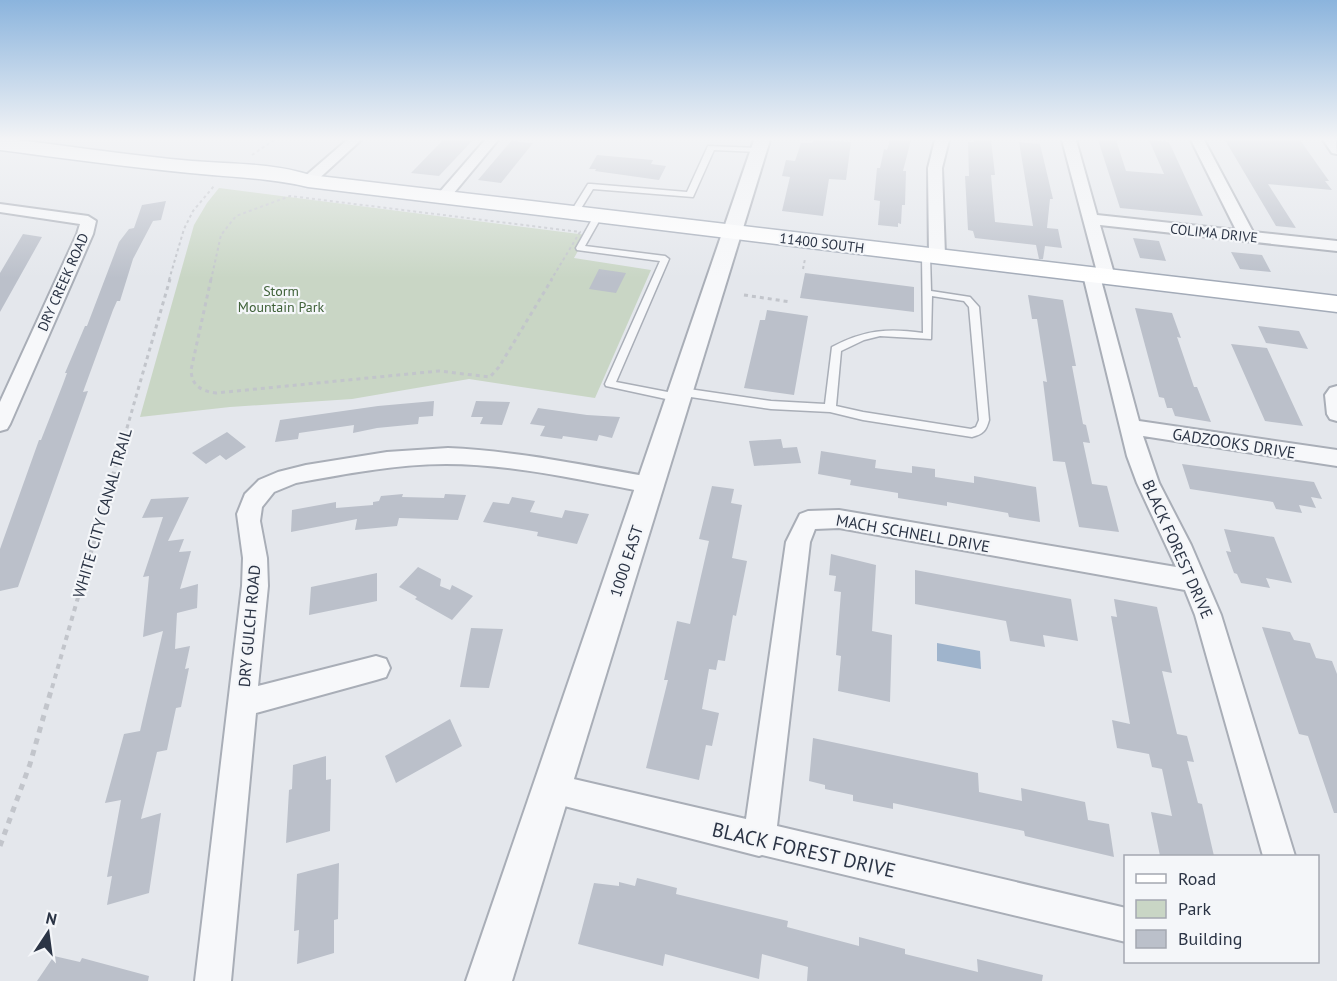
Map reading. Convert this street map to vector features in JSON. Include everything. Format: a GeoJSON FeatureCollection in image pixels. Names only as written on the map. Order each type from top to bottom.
{"type":"FeatureCollection","features":[{"type":"Feature","properties":{"kind":"main road","name":"11400 SOUTH"},"geometry":{"type":"LineString","coordinates":[[348,186],[1337,304]]}},
{"type":"Feature","properties":{"kind":"street"},"geometry":{"type":"LineString","coordinates":[[443,197],[453,186]]}},
{"type":"Feature","properties":{"kind":"street","name":"1000 EAST"},"geometry":{"type":"LineString","coordinates":[[489,981],[681,395],[746,186]]}},
{"type":"Feature","properties":{"kind":"street"},"geometry":{"type":"LineString","coordinates":[[932,256],[934,186]]}},
{"type":"Feature","properties":{"kind":"street","name":"BLACK FOREST DRIVE"},"geometry":{"type":"LineString","coordinates":[[1082,186],[1091,219],[1099,276],[1131,427],[1148,483],[1195,581],[1208,615],[1279,855]]}},
{"type":"Feature","properties":{"kind":"street"},"geometry":{"type":"LineString","coordinates":[[1221,186],[1247,236]]}},
{"type":"Feature","properties":{"kind":"street","name":"DRY CREEK ROAD"},"geometry":{"type":"LineString","coordinates":[[0,208],[88,222],[85,234],[2,414]]}},
{"type":"Feature","properties":{"kind":"street","name":"COLIMA DRIVE"},"geometry":{"type":"LineString","coordinates":[[1091,219],[1337,246]]}},
{"type":"Feature","properties":{"kind":"street"},"geometry":{"type":"LineString","coordinates":[[1337,393],[1335,403],[1337,414]]}},
{"type":"Feature","properties":{"kind":"street","name":"GADZOOKS DRIVE"},"geometry":{"type":"LineString","coordinates":[[1131,427],[1337,458]]}},
{"type":"Feature","properties":{"kind":"street","name":"DRY GULCH ROAD"},"geometry":{"type":"LineString","coordinates":[[213,981],[255,586],[255,560],[248,511],[253,499],[263,489],[285,477],[402,459],[447,456],[490,458],[651,485]]}},
{"type":"Feature","properties":{"kind":"street","name":"MACH SCHNELL DRIVE"},"geometry":{"type":"LineString","coordinates":[[759,840],[798,542],[808,520],[839,519],[1195,581]]}},
{"type":"Feature","properties":{"kind":"street"},"geometry":{"type":"LineString","coordinates":[[242,703],[376,668]]}},
{"type":"Feature","properties":{"kind":"street","name":"BLACK FOREST DRIVE"},"geometry":{"type":"LineString","coordinates":[[552,789],[759,840],[1124,925]]}},
{"type":"Feature","properties":{"kind":"lane"},"geometry":{"type":"LineString","coordinates":[[574,213],[591,186],[690,195],[694,186]]}},
{"type":"Feature","properties":{"kind":"lane"},"geometry":{"type":"LineString","coordinates":[[598,216],[580,248],[666,259],[610,384],[771,405],[830,408],[863,416],[972,433],[981,429],[984,420],[974,307],[967,299],[927,293]]}},
{"type":"Feature","properties":{"kind":"lane"},"geometry":{"type":"LineString","coordinates":[[830,408],[836,349],[854,339],[884,331],[928,337],[927,293],[932,256]]}},
{"type":"Feature","properties":{"kind":"path","name":"WHITE CITY CANAL TRAIL"},"geometry":{"type":"LineString","coordinates":[[0,846],[30,764],[184,229],[199,202],[214,186]]}},
{"type":"Feature","properties":{"kind":"path"},"geometry":{"type":"LineString","coordinates":[[290,196],[580,232],[499,367],[490,377],[439,371],[216,393],[204,391],[195,386],[191,380],[191,370],[221,235],[236,216],[290,196]]}},
{"type":"Feature","properties":{"kind":"path"},"geometry":{"type":"LineString","coordinates":[[803,269],[805,259]]}},
{"type":"Feature","properties":{"kind":"path"},"geometry":{"type":"LineString","coordinates":[[744,295],[790,302]]}},
{"type":"Feature","properties":{"kind":"green space","name":"Storm Mountain Park"},"geometry":{"type":"Polygon","coordinates":[[[219,188],[587,235],[574,258],[651,270],[595,398],[469,379],[352,399],[230,407],[140,417],[194,225],[219,188]]]}},
{"type":"Feature","properties":{"kind":"water"},"geometry":{"type":"Polygon","coordinates":[[[937,643],[980,651],[981,669],[937,661],[937,643]]]}},
{"type":"Feature","properties":{"kind":"building"},"geometry":{"type":"Polygon","coordinates":[[[788,186],[828,186],[823,216],[782,211],[788,186]]]}},
{"type":"Feature","properties":{"kind":"building"},"geometry":{"type":"Polygon","coordinates":[[[875,186],[906,186],[905,205],[902,205],[901,224],[898,223],[898,227],[878,225],[880,201],[874,200],[875,186]]]}},
{"type":"Feature","properties":{"kind":"building"},"geometry":{"type":"Polygon","coordinates":[[[966,186],[992,186],[995,222],[1033,226],[1026,186],[1050,186],[1053,199],[1050,199],[1047,228],[1058,229],[1062,248],[1045,246],[1043,259],[1039,259],[1036,245],[975,238],[973,231],[968,230],[966,186]]]}},
{"type":"Feature","properties":{"kind":"building"},"geometry":{"type":"Polygon","coordinates":[[[1113,186],[1189,186],[1203,216],[1120,208],[1113,186]]]}},
{"type":"Feature","properties":{"kind":"building"},"geometry":{"type":"Polygon","coordinates":[[[1252,186],[1269,186],[1296,228],[1276,226],[1252,186]]]}},
{"type":"Feature","properties":{"kind":"building"},"geometry":{"type":"Polygon","coordinates":[[[1287,186],[1329,186],[1332,190],[1287,186]]]}},
{"type":"Feature","properties":{"kind":"building"},"geometry":{"type":"Polygon","coordinates":[[[166,201],[161,220],[153,221],[133,259],[120,301],[117,301],[113,310],[83,392],[88,391],[18,587],[0,591],[0,549],[39,440],[41,440],[67,373],[65,373],[85,326],[87,326],[119,242],[129,229],[134,228],[142,205],[166,201]]]}},
{"type":"Feature","properties":{"kind":"building"},"geometry":{"type":"Polygon","coordinates":[[[23,234],[42,237],[0,312],[0,273],[23,234]]]}},
{"type":"Feature","properties":{"kind":"building"},"geometry":{"type":"Polygon","coordinates":[[[1133,238],[1159,241],[1166,261],[1140,258],[1133,238]]]}},
{"type":"Feature","properties":{"kind":"building"},"geometry":{"type":"Polygon","coordinates":[[[1231,252],[1262,255],[1271,272],[1240,269],[1231,252]]]}},
{"type":"Feature","properties":{"kind":"building"},"geometry":{"type":"Polygon","coordinates":[[[599,269],[626,273],[616,293],[589,289],[599,269]]]}},
{"type":"Feature","properties":{"kind":"building"},"geometry":{"type":"Polygon","coordinates":[[[805,273],[914,287],[914,312],[800,298],[805,273]]]}},
{"type":"Feature","properties":{"kind":"building"},"geometry":{"type":"Polygon","coordinates":[[[1028,295],[1063,300],[1076,366],[1072,366],[1083,424],[1086,425],[1090,443],[1083,442],[1092,484],[1107,486],[1119,532],[1079,527],[1065,462],[1053,461],[1043,381],[1047,382],[1037,319],[1032,319],[1028,295]]]}},
{"type":"Feature","properties":{"kind":"building"},"geometry":{"type":"Polygon","coordinates":[[[1135,308],[1172,313],[1181,338],[1177,337],[1194,387],[1197,387],[1211,422],[1175,416],[1172,408],[1167,408],[1164,398],[1159,397],[1135,308]]]}},
{"type":"Feature","properties":{"kind":"building"},"geometry":{"type":"Polygon","coordinates":[[[767,310],[808,316],[794,395],[744,388],[760,320],[765,320],[767,310]]]}},
{"type":"Feature","properties":{"kind":"building"},"geometry":{"type":"Polygon","coordinates":[[[1258,326],[1299,331],[1308,349],[1266,343],[1258,326]]]}},
{"type":"Feature","properties":{"kind":"building"},"geometry":{"type":"Polygon","coordinates":[[[1231,344],[1267,348],[1303,426],[1265,421],[1231,344]]]}},
{"type":"Feature","properties":{"kind":"building"},"geometry":{"type":"Polygon","coordinates":[[[434,401],[433,416],[419,417],[418,424],[353,433],[354,425],[299,433],[298,439],[275,442],[280,420],[378,406],[434,401]]]}},
{"type":"Feature","properties":{"kind":"building"},"geometry":{"type":"Polygon","coordinates":[[[476,401],[510,402],[502,425],[480,424],[483,417],[471,417],[476,401]]]}},
{"type":"Feature","properties":{"kind":"building"},"geometry":{"type":"Polygon","coordinates":[[[538,408],[620,417],[612,438],[599,435],[597,441],[563,436],[562,439],[540,436],[545,426],[530,424],[538,408]]]}},
{"type":"Feature","properties":{"kind":"building"},"geometry":{"type":"Polygon","coordinates":[[[227,432],[246,447],[226,460],[220,455],[206,464],[192,453],[227,432]]]}},
{"type":"Feature","properties":{"kind":"building"},"geometry":{"type":"Polygon","coordinates":[[[781,439],[783,448],[797,447],[801,463],[754,466],[749,441],[781,439]]]}},
{"type":"Feature","properties":{"kind":"building"},"geometry":{"type":"Polygon","coordinates":[[[821,451],[876,460],[875,468],[912,473],[912,466],[935,469],[935,477],[974,483],[974,476],[1036,487],[1040,522],[1009,517],[1008,513],[947,502],[947,506],[898,498],[898,493],[850,485],[851,480],[818,474],[821,451]]]}},
{"type":"Feature","properties":{"kind":"building"},"geometry":{"type":"Polygon","coordinates":[[[1182,464],[1314,482],[1322,499],[1311,497],[1316,508],[1299,505],[1302,513],[1276,509],[1273,502],[1190,489],[1182,464]]]}},
{"type":"Feature","properties":{"kind":"building"},"geometry":{"type":"Polygon","coordinates":[[[712,486],[734,489],[731,503],[742,505],[732,558],[747,561],[736,616],[733,615],[725,661],[718,660],[716,670],[709,669],[702,709],[719,713],[712,746],[706,745],[699,780],[646,768],[668,680],[664,680],[677,621],[690,624],[709,541],[699,539],[712,486]]]}},
{"type":"Feature","properties":{"kind":"building"},"geometry":{"type":"Polygon","coordinates":[[[403,494],[402,497],[444,498],[445,494],[466,495],[458,520],[399,518],[397,526],[355,530],[357,519],[291,532],[292,510],[336,502],[336,508],[373,505],[373,502],[379,501],[381,496],[403,494]]]}},
{"type":"Feature","properties":{"kind":"building"},"geometry":{"type":"Polygon","coordinates":[[[189,497],[168,541],[184,539],[179,552],[191,551],[180,589],[198,584],[197,608],[177,613],[175,649],[190,646],[185,669],[189,668],[181,707],[176,708],[167,750],[157,752],[141,819],[161,813],[149,893],[107,905],[112,876],[107,877],[121,800],[105,803],[124,734],[140,731],[163,631],[143,637],[149,576],[143,577],[163,517],[142,518],[151,499],[189,497]]]}},
{"type":"Feature","properties":{"kind":"building"},"geometry":{"type":"Polygon","coordinates":[[[512,497],[535,501],[530,512],[562,518],[565,510],[589,514],[577,544],[537,536],[538,532],[483,522],[493,502],[509,504],[512,497]]]}},
{"type":"Feature","properties":{"kind":"building"},"geometry":{"type":"Polygon","coordinates":[[[1224,529],[1274,537],[1292,583],[1266,578],[1270,588],[1241,583],[1237,574],[1234,573],[1226,551],[1231,552],[1224,529]]]}},
{"type":"Feature","properties":{"kind":"building"},"geometry":{"type":"Polygon","coordinates":[[[831,554],[876,565],[872,631],[892,635],[890,702],[838,691],[841,656],[836,655],[841,592],[834,591],[836,576],[829,575],[831,554]]]}},
{"type":"Feature","properties":{"kind":"building"},"geometry":{"type":"Polygon","coordinates":[[[418,567],[441,579],[440,586],[450,590],[452,585],[473,596],[452,620],[399,587],[418,567]]]}},
{"type":"Feature","properties":{"kind":"building"},"geometry":{"type":"Polygon","coordinates":[[[915,570],[1071,599],[1078,641],[1043,635],[1045,647],[1010,641],[1006,621],[915,604],[915,570]]]}},
{"type":"Feature","properties":{"kind":"building"},"geometry":{"type":"Polygon","coordinates":[[[377,573],[377,601],[309,615],[311,587],[377,573]]]}},
{"type":"Feature","properties":{"kind":"building"},"geometry":{"type":"Polygon","coordinates":[[[1114,599],[1157,607],[1172,673],[1162,671],[1177,734],[1187,736],[1194,762],[1187,761],[1198,803],[1202,804],[1214,855],[1160,855],[1151,812],[1172,816],[1162,769],[1152,767],[1149,754],[1117,748],[1112,720],[1130,724],[1111,616],[1117,617],[1114,599]]]}},
{"type":"Feature","properties":{"kind":"building"},"geometry":{"type":"Polygon","coordinates":[[[1262,627],[1290,632],[1294,640],[1310,643],[1316,658],[1332,661],[1337,674],[1337,813],[1334,813],[1308,736],[1299,734],[1262,627]]]}},
{"type":"Feature","properties":{"kind":"building"},"geometry":{"type":"Polygon","coordinates":[[[471,628],[503,629],[489,688],[460,687],[471,628]]]}},
{"type":"Feature","properties":{"kind":"building"},"geometry":{"type":"Polygon","coordinates":[[[450,719],[462,746],[396,783],[385,756],[450,719]]]}},
{"type":"Feature","properties":{"kind":"building"},"geometry":{"type":"Polygon","coordinates":[[[813,738],[978,773],[979,792],[1022,801],[1021,788],[1085,802],[1088,820],[1109,824],[1114,857],[1025,836],[1024,831],[893,803],[893,809],[853,801],[853,795],[825,789],[825,785],[809,781],[813,738]]]}},
{"type":"Feature","properties":{"kind":"building"},"geometry":{"type":"Polygon","coordinates":[[[326,756],[326,780],[331,779],[330,831],[286,843],[293,765],[326,756]]]}},
{"type":"Feature","properties":{"kind":"building"},"geometry":{"type":"Polygon","coordinates":[[[339,863],[338,919],[334,920],[334,953],[297,964],[299,930],[294,931],[297,874],[339,863]]]}},
{"type":"Feature","properties":{"kind":"building"},"geometry":{"type":"Polygon","coordinates":[[[637,878],[677,888],[676,894],[788,921],[787,927],[859,946],[859,937],[905,949],[905,954],[978,972],[977,959],[1043,975],[1042,981],[807,981],[808,967],[762,954],[759,979],[665,954],[663,966],[578,944],[594,883],[619,886],[619,882],[635,886],[637,878]]]}},
{"type":"Feature","properties":{"kind":"building"},"geometry":{"type":"Polygon","coordinates":[[[54,956],[80,962],[82,958],[149,976],[148,981],[37,981],[54,956]]]}}]}
